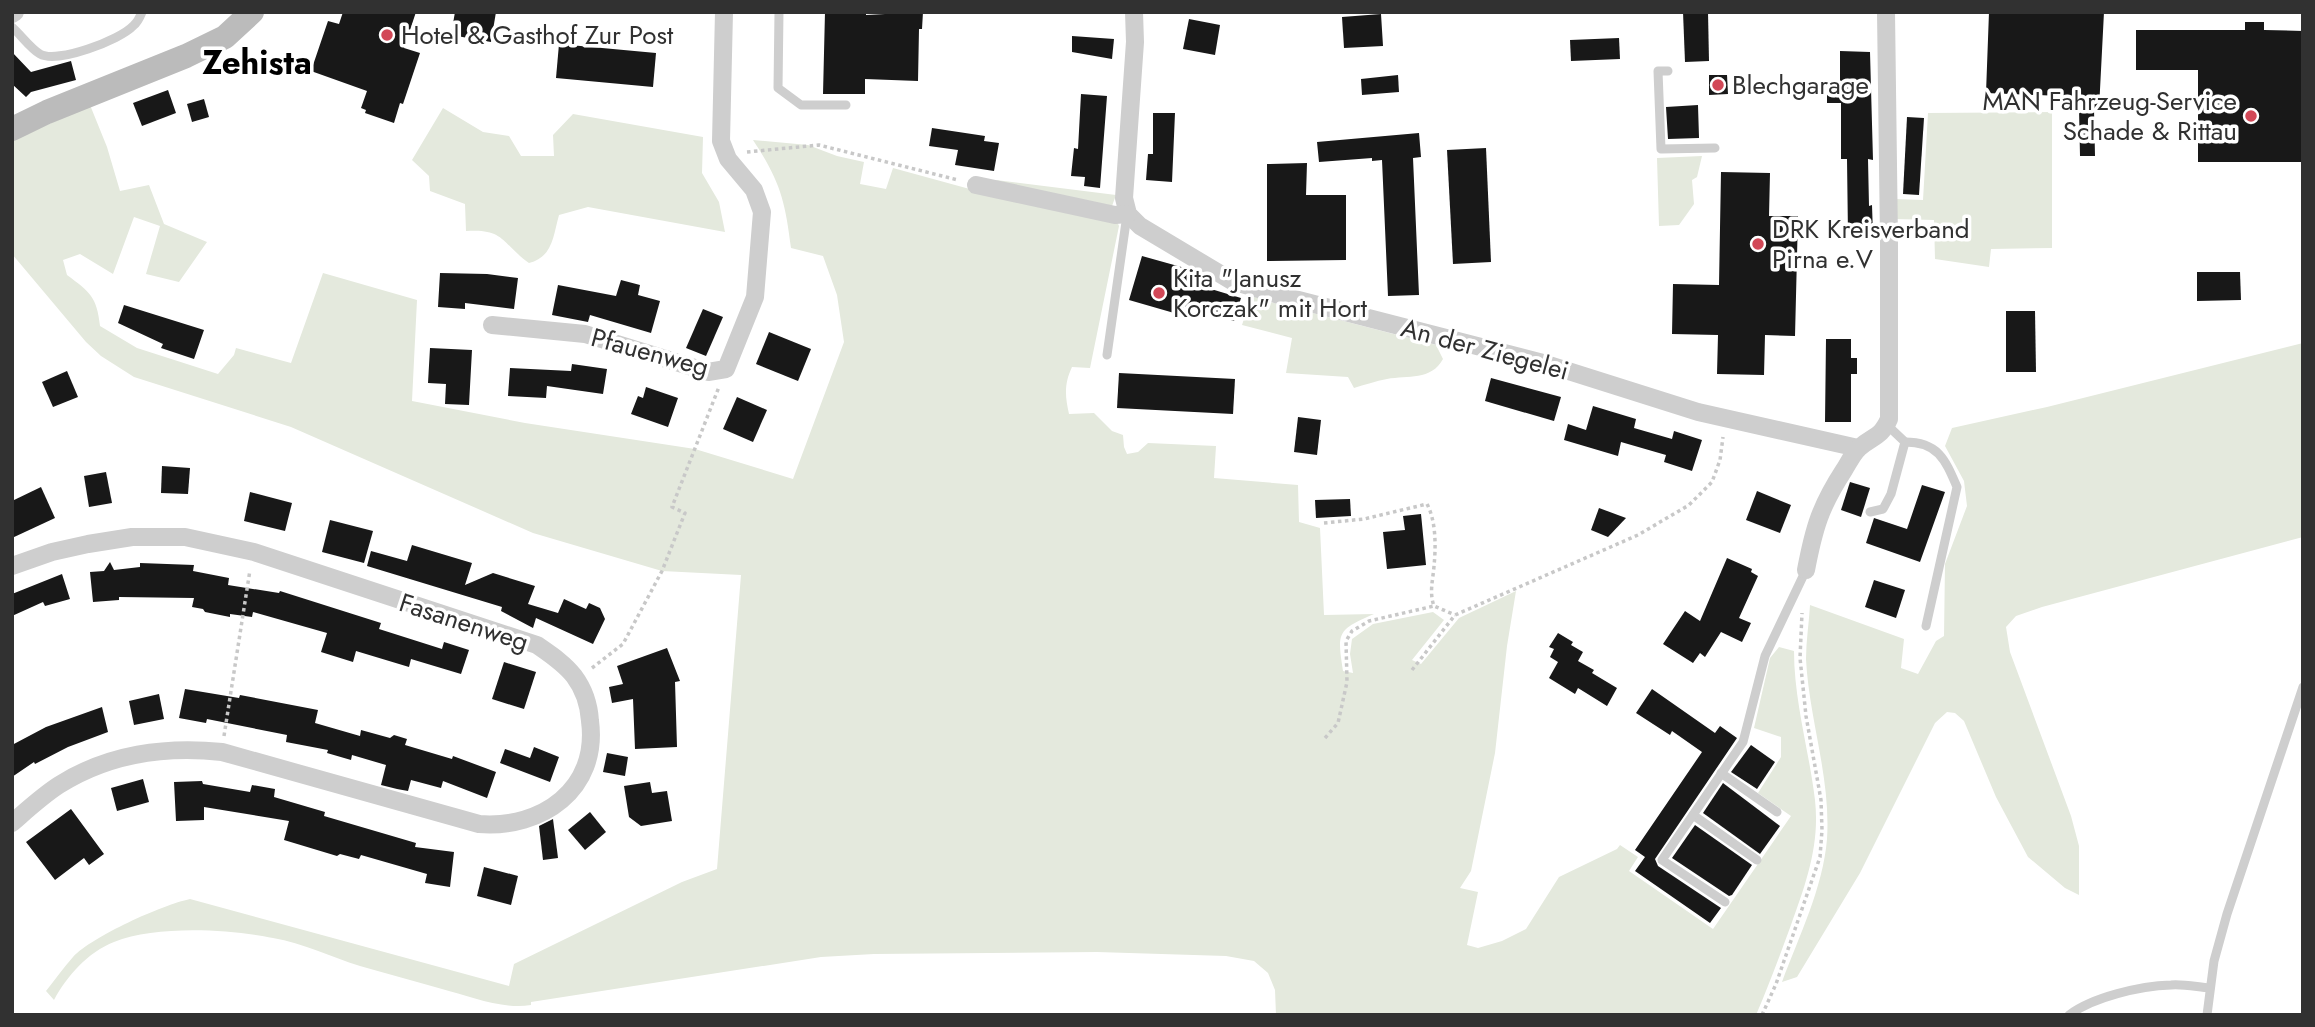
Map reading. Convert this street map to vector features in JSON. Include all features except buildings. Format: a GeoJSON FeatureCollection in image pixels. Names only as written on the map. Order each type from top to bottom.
{"type":"FeatureCollection","features":[{"type":"Feature","properties":{"kind":"main road"},"geometry":{"type":"LineString","coordinates":[[12,129],[47,111],[186,56],[225,37],[252,12]]}},
{"type":"Feature","properties":{"kind":"street"},"geometry":{"type":"LineString","coordinates":[[723,152],[724,12]]}},
{"type":"Feature","properties":{"kind":"street"},"geometry":{"type":"LineString","coordinates":[[976,185],[1115,215],[1128,214],[1124,198],[1135,42],[1134,12]]}},
{"type":"Feature","properties":{"kind":"street"},"geometry":{"type":"LineString","coordinates":[[1806,570],[1815,527],[1828,496],[1858,448],[1874,439],[1886,424],[1890,400],[1886,12]]}},
{"type":"Feature","properties":{"kind":"street","name":"Pfauenweg"},"geometry":{"type":"LineString","coordinates":[[492,325],[585,334],[708,372],[726,369],[755,297],[762,212],[754,190],[723,152]]}},
{"type":"Feature","properties":{"kind":"street","name":"An der Ziegelei"},"geometry":{"type":"LineString","coordinates":[[1128,214],[1140,226],[1232,281],[1543,363],[1698,412],[1858,448]]}},
{"type":"Feature","properties":{"kind":"street","name":"Fasanenweg"},"geometry":{"type":"LineString","coordinates":[[12,566],[52,552],[132,537],[185,537],[254,552],[537,645],[561,662],[574,676],[586,699],[591,724],[584,771],[576,784],[561,802],[520,822],[479,824],[222,752],[196,749],[144,752],[117,760],[60,785],[12,823]]}},
{"type":"Feature","properties":{"kind":"lane"},"geometry":{"type":"LineString","coordinates":[[12,27],[40,54],[52,58],[111,40],[133,27],[142,12]]}},
{"type":"Feature","properties":{"kind":"lane"},"geometry":{"type":"LineString","coordinates":[[779,12],[778,88],[801,105],[846,105]]}},
{"type":"Feature","properties":{"kind":"lane"},"geometry":{"type":"LineString","coordinates":[[1668,71],[1658,71],[1661,149],[1714,148]]}},
{"type":"Feature","properties":{"kind":"lane"},"geometry":{"type":"LineString","coordinates":[[1107,355],[1128,214]]}},
{"type":"Feature","properties":{"kind":"lane"},"geometry":{"type":"LineString","coordinates":[[1886,424],[1905,442],[1917,442],[1938,450],[1957,487],[1926,626]]}},
{"type":"Feature","properties":{"kind":"lane"},"geometry":{"type":"LineString","coordinates":[[1870,512],[1884,509],[1891,494],[1905,442]]}},
{"type":"Feature","properties":{"kind":"lane"},"geometry":{"type":"LineString","coordinates":[[1725,902],[1662,860],[1743,742],[1765,656],[1806,570]]}},
{"type":"Feature","properties":{"kind":"lane"},"geometry":{"type":"LineString","coordinates":[[2207,1015],[2214,961],[2227,914],[2303,687]]}},
{"type":"Feature","properties":{"kind":"lane"},"geometry":{"type":"LineString","coordinates":[[1721,773],[1777,812]]}},
{"type":"Feature","properties":{"kind":"lane"},"geometry":{"type":"LineString","coordinates":[[1693,815],[1757,860]]}},
{"type":"Feature","properties":{"kind":"lane"},"geometry":{"type":"LineString","coordinates":[[2069,1015],[2076,1009],[2117,994],[2171,985],[2210,988]]}},
{"type":"Feature","properties":{"kind":"path"},"geometry":{"type":"LineString","coordinates":[[723,152],[753,153],[819,145],[976,185]]}},
{"type":"Feature","properties":{"kind":"path"},"geometry":{"type":"LineString","coordinates":[[574,676],[590,669],[623,644],[662,571],[685,513],[671,508],[726,369]]}},
{"type":"Feature","properties":{"kind":"path"},"geometry":{"type":"LineString","coordinates":[[1412,670],[1455,615],[1638,534],[1689,505],[1712,482],[1720,460],[1726,418]]}},
{"type":"Feature","properties":{"kind":"path"},"geometry":{"type":"LineString","coordinates":[[1324,523],[1364,519],[1427,503],[1433,515],[1435,564],[1430,595],[1434,606]]}},
{"type":"Feature","properties":{"kind":"path"},"geometry":{"type":"LineString","coordinates":[[222,752],[254,552]]}},
{"type":"Feature","properties":{"kind":"path"},"geometry":{"type":"LineString","coordinates":[[1762,1015],[1776,984],[1820,857],[1821,800],[1806,716],[1800,658],[1806,570]]}},
{"type":"Feature","properties":{"kind":"path"},"geometry":{"type":"LineString","coordinates":[[1325,738],[1338,723],[1347,682],[1346,641],[1352,631],[1369,621],[1434,606],[1455,615]]}},
{"type":"Feature","properties":{"kind":"shaded area"},"geometry":{"type":"Polygon","coordinates":[[[90,105],[107,147],[120,191],[149,185],[164,224],[207,242],[179,282],[146,274],[160,226],[134,217],[113,274],[80,254],[63,260],[67,275],[91,296],[97,308],[100,326],[137,348],[218,374],[234,355],[236,348],[291,363],[323,273],[417,300],[412,401],[525,423],[695,449],[793,479],[844,342],[837,295],[823,256],[791,248],[780,191],[753,140],[808,145],[837,156],[864,162],[860,184],[886,189],[893,168],[966,188],[1116,219],[1119,226],[1090,368],[1072,367],[1066,390],[1069,414],[1094,413],[1112,431],[1123,435],[1127,454],[1138,452],[1148,443],[1216,446],[1214,478],[1298,485],[1299,522],[1320,528],[1324,615],[1374,614],[1353,624],[1342,634],[1340,648],[1343,671],[1353,673],[1350,654],[1352,639],[1373,624],[1433,612],[1444,620],[1412,660],[1421,664],[1459,618],[1516,591],[1495,753],[1471,871],[1460,888],[1478,892],[1467,945],[1478,948],[1502,941],[1526,929],[1559,877],[1617,849],[1620,845],[1638,857],[1629,871],[1713,929],[1791,816],[1758,793],[1781,757],[1781,737],[1754,728],[1770,658],[1779,647],[1794,651],[1796,688],[1815,800],[1814,848],[1802,894],[1756,1015],[1276,1015],[1275,990],[1268,973],[1254,961],[1226,956],[1097,952],[821,957],[531,1002],[531,1005],[509,1006],[370,969],[284,940],[235,932],[193,930],[150,933],[104,946],[79,966],[54,1000],[46,991],[69,961],[83,949],[128,922],[190,899],[509,986],[514,964],[682,882],[717,869],[741,575],[662,571],[533,533],[291,427],[134,377],[101,356],[12,254],[12,141],[90,105]]]}},
{"type":"Feature","properties":{"kind":"shaded area"},"geometry":{"type":"Polygon","coordinates":[[[443,108],[483,132],[509,136],[521,156],[554,156],[553,135],[573,114],[703,137],[702,173],[719,202],[725,232],[588,207],[559,215],[551,245],[543,256],[529,263],[496,235],[466,231],[465,204],[430,191],[429,176],[412,160],[443,108]]]}},
{"type":"Feature","properties":{"kind":"shaded area"},"geometry":{"type":"Polygon","coordinates":[[[2052,112],[2052,248],[1991,249],[1989,267],[1935,259],[1934,220],[1894,219],[1895,199],[1923,200],[1928,113],[2052,112]]]}},
{"type":"Feature","properties":{"kind":"shaded area"},"geometry":{"type":"Polygon","coordinates":[[[1702,156],[1697,177],[1692,180],[1694,204],[1679,225],[1659,226],[1657,158],[1702,156]]]}},
{"type":"Feature","properties":{"kind":"shaded area"},"geometry":{"type":"Polygon","coordinates":[[[996,180],[1116,195],[1112,206],[998,184],[996,180]]]}},
{"type":"Feature","properties":{"kind":"shaded area"},"geometry":{"type":"Polygon","coordinates":[[[1252,294],[1270,302],[1436,345],[1443,359],[1426,374],[1387,379],[1354,388],[1348,377],[1286,373],[1292,338],[1242,325],[1252,294]]]}},
{"type":"Feature","properties":{"kind":"shaded area"},"geometry":{"type":"Polygon","coordinates":[[[2303,343],[2303,537],[2042,607],[2016,616],[2006,627],[2010,652],[2071,816],[2079,846],[2079,895],[2065,888],[2028,857],[1996,797],[1964,721],[1955,713],[1947,712],[1935,723],[1860,873],[1797,977],[1782,982],[1821,876],[1827,839],[1826,794],[1806,659],[1810,605],[1904,639],[1901,668],[1918,674],[1936,641],[1944,636],[1945,564],[1967,506],[1964,481],[1945,446],[1952,428],[2303,343]]]}},
{"type":"Feature","properties":{"kind":"place","name":"Hotel & Gasthof Zur Post"},"geometry":{"type":"Point","coordinates":[387,35]}},
{"type":"Feature","properties":{"kind":"place","name":"Blechgarage"},"geometry":{"type":"Point","coordinates":[1718,85]}},
{"type":"Feature","properties":{"kind":"place","name":"MAN Fahrzeug-Service Schade & Rittau"},"geometry":{"type":"Point","coordinates":[2251,116]}},
{"type":"Feature","properties":{"kind":"place","name":"DRK Kreisverband Pirna e.V"},"geometry":{"type":"Point","coordinates":[1758,244]}},
{"type":"Feature","properties":{"kind":"place","name":"Kita \"Janusz Korczak\" mit Hort"},"geometry":{"type":"Point","coordinates":[1159,293]}},
{"type":"Feature","properties":{"kind":"district","name":"Zehista"},"geometry":{"type":"Point","coordinates":[257,62]}}]}
